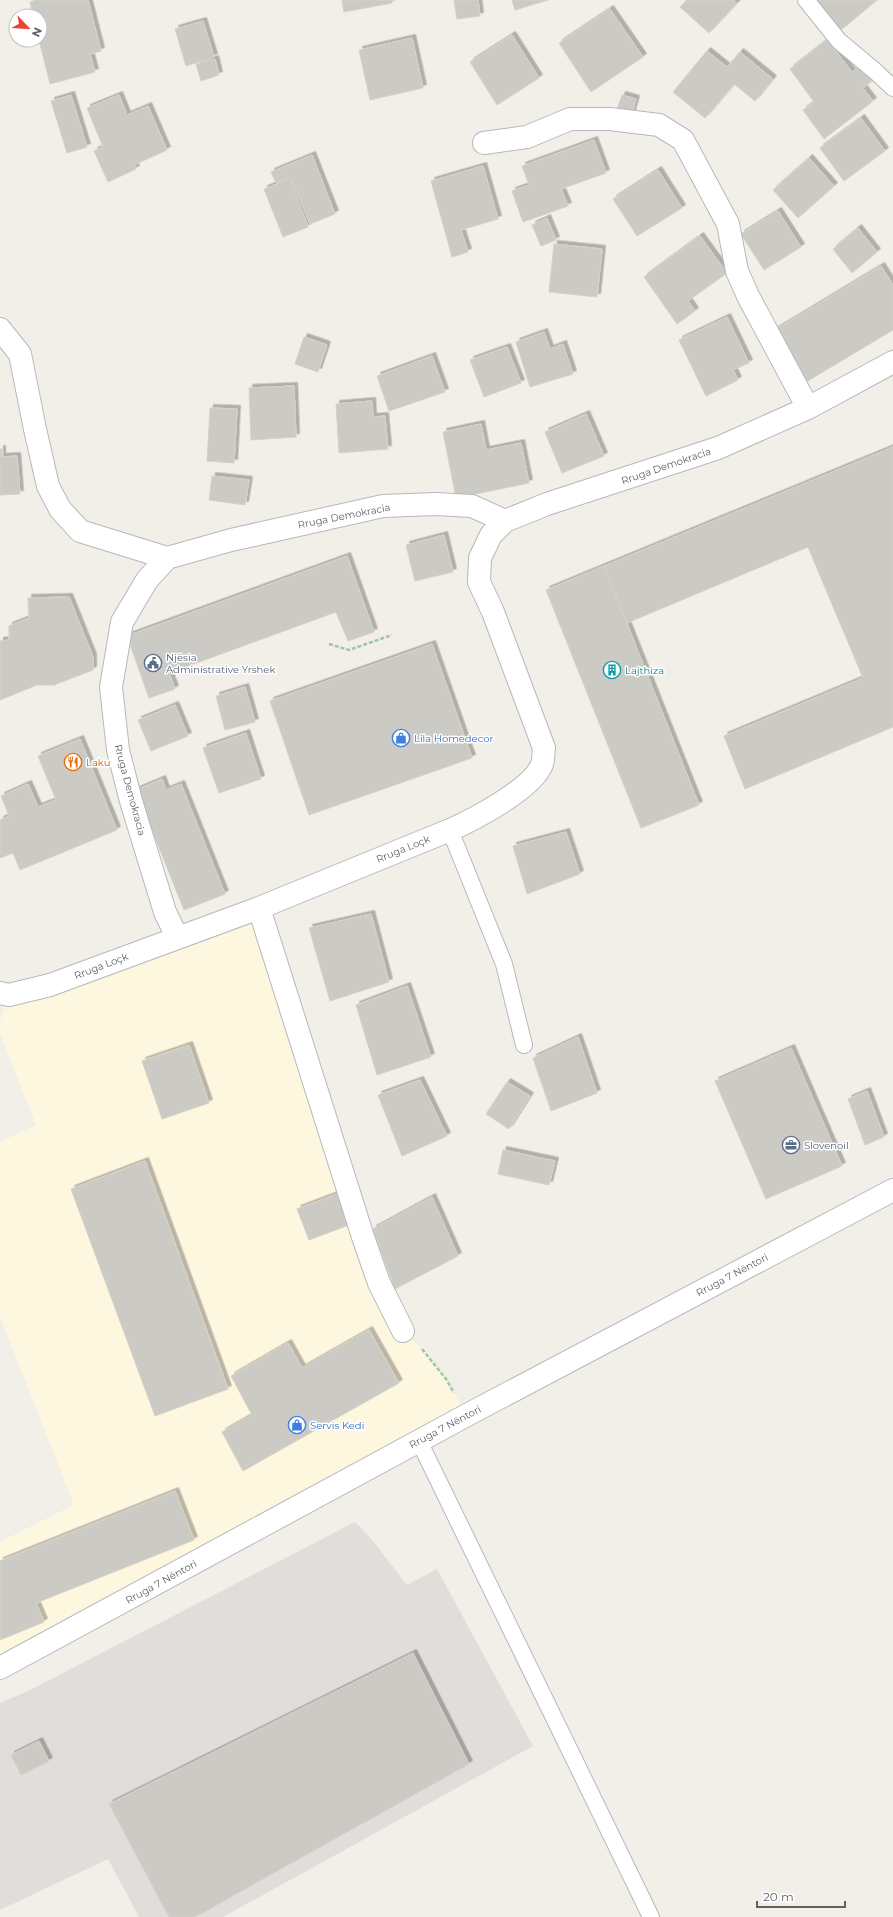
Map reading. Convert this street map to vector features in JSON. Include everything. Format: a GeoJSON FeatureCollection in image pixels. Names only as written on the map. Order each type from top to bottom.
{"type":"FeatureCollection","features":[{"type":"Feature","properties":{"kind":"street"},"geometry":{"type":"LineString","coordinates":[[484,143],[527,137],[570,119],[610,119],[660,125],[683,140],[728,224],[737,271],[748,296],[808,408]]}},
{"type":"Feature","properties":{"kind":"street"},"geometry":{"type":"LineString","coordinates":[[0,329],[20,354],[34,429],[48,486],[60,509],[80,531],[167,558]]}},
{"type":"Feature","properties":{"kind":"street","name":"Rruga Demokracia"},"geometry":{"type":"LineString","coordinates":[[177,937],[166,912],[131,801],[118,750],[111,687],[122,622],[147,580],[167,558],[231,540],[383,506],[436,504],[472,506],[505,521],[547,504],[718,448],[808,408],[893,362]]}},
{"type":"Feature","properties":{"kind":"street","name":"Rruga Loçk"},"geometry":{"type":"LineString","coordinates":[[0,993],[9,995],[50,985],[258,908],[473,820],[505,800],[528,783],[542,764],[544,748],[493,612],[479,582],[480,558],[491,535],[505,521]]}},
{"type":"Feature","properties":{"kind":"street"},"geometry":{"type":"LineString","coordinates":[[258,908],[363,1237],[379,1283],[403,1331]]}},
{"type":"Feature","properties":{"kind":"street","name":"Rruga 7 Nëntori"},"geometry":{"type":"LineString","coordinates":[[0,1668],[467,1415],[893,1190]]}},
{"type":"Feature","properties":{"kind":"lane"},"geometry":{"type":"LineString","coordinates":[[806,0],[839,41],[893,88]]}},
{"type":"Feature","properties":{"kind":"lane"},"geometry":{"type":"LineString","coordinates":[[0,347],[20,354]]}},
{"type":"Feature","properties":{"kind":"lane"},"geometry":{"type":"LineString","coordinates":[[450,830],[504,964],[524,1045]]}},
{"type":"Feature","properties":{"kind":"lane"},"geometry":{"type":"LineString","coordinates":[[419,1441],[651,1917]]}},
{"type":"Feature","properties":{"kind":"path"},"geometry":{"type":"LineString","coordinates":[[329,644],[349,650],[392,635]]}},
{"type":"Feature","properties":{"kind":"path"},"geometry":{"type":"LineString","coordinates":[[403,1331],[428,1355],[446,1379],[467,1415]]}},
{"type":"Feature","properties":{"kind":"shaded area"},"geometry":{"type":"Polygon","coordinates":[[[259,908],[403,1331],[428,1355],[446,1379],[467,1415],[0,1668],[0,1542],[74,1505],[0,1316],[0,1142],[36,1125],[0,1033],[0,1021],[9,995],[259,908]]]}},
{"type":"Feature","properties":{"kind":"shaded area"},"geometry":{"type":"Polygon","coordinates":[[[355,1522],[373,1541],[407,1585],[437,1569],[533,1746],[223,1917],[139,1917],[108,1859],[0,1910],[0,1703],[28,1691],[355,1522]]]}},
{"type":"Feature","properties":{"kind":"building"},"geometry":{"type":"Polygon","coordinates":[[[38,0],[88,0],[101,51],[90,54],[95,72],[50,84],[41,48],[48,48],[48,8],[31,8],[30,2],[38,0]]]}},
{"type":"Feature","properties":{"kind":"building"},"geometry":{"type":"Polygon","coordinates":[[[342,0],[392,0],[392,3],[344,12],[342,0]]]}},
{"type":"Feature","properties":{"kind":"building"},"geometry":{"type":"Polygon","coordinates":[[[454,0],[478,0],[480,16],[457,19],[454,0]]]}},
{"type":"Feature","properties":{"kind":"building"},"geometry":{"type":"Polygon","coordinates":[[[512,0],[548,0],[515,10],[512,0]]]}},
{"type":"Feature","properties":{"kind":"building"},"geometry":{"type":"Polygon","coordinates":[[[687,0],[734,0],[737,3],[709,33],[680,7],[687,0]]]}},
{"type":"Feature","properties":{"kind":"building"},"geometry":{"type":"Polygon","coordinates":[[[816,0],[877,0],[841,30],[816,0]]]}},
{"type":"Feature","properties":{"kind":"building"},"geometry":{"type":"Polygon","coordinates":[[[610,9],[643,57],[591,92],[559,43],[610,9]]]}},
{"type":"Feature","properties":{"kind":"building"},"geometry":{"type":"Polygon","coordinates":[[[203,21],[214,57],[186,66],[175,29],[203,21]]]}},
{"type":"Feature","properties":{"kind":"building"},"geometry":{"type":"Polygon","coordinates":[[[512,35],[539,78],[497,105],[470,62],[512,35]]]}},
{"type":"Feature","properties":{"kind":"building"},"geometry":{"type":"Polygon","coordinates":[[[412,38],[423,88],[370,100],[359,50],[412,38]]]}},
{"type":"Feature","properties":{"kind":"building"},"geometry":{"type":"Polygon","coordinates":[[[827,40],[852,72],[860,65],[872,81],[863,88],[873,101],[824,139],[803,110],[814,102],[790,69],[827,40]]]}},
{"type":"Feature","properties":{"kind":"building"},"geometry":{"type":"Polygon","coordinates":[[[707,51],[727,67],[740,52],[773,79],[755,101],[734,84],[705,118],[673,92],[707,51]]]}},
{"type":"Feature","properties":{"kind":"building"},"geometry":{"type":"Polygon","coordinates":[[[215,59],[219,75],[201,81],[196,64],[215,59]]]}},
{"type":"Feature","properties":{"kind":"building"},"geometry":{"type":"Polygon","coordinates":[[[71,95],[87,147],[67,153],[51,101],[71,95]]]}},
{"type":"Feature","properties":{"kind":"building"},"geometry":{"type":"Polygon","coordinates":[[[119,95],[127,115],[148,106],[167,150],[134,165],[136,169],[108,182],[94,151],[103,147],[87,108],[119,95]]]}},
{"type":"Feature","properties":{"kind":"building"},"geometry":{"type":"Polygon","coordinates":[[[622,95],[636,99],[630,120],[615,115],[622,95]]]}},
{"type":"Feature","properties":{"kind":"building"},"geometry":{"type":"Polygon","coordinates":[[[861,118],[885,151],[844,181],[820,148],[861,118]]]}},
{"type":"Feature","properties":{"kind":"building"},"geometry":{"type":"Polygon","coordinates":[[[594,140],[606,173],[561,189],[568,206],[523,222],[512,191],[529,185],[522,166],[594,140]]]}},
{"type":"Feature","properties":{"kind":"building"},"geometry":{"type":"Polygon","coordinates":[[[312,155],[335,214],[310,224],[291,177],[276,183],[271,172],[312,155]]]}},
{"type":"Feature","properties":{"kind":"building"},"geometry":{"type":"Polygon","coordinates":[[[809,158],[834,186],[798,218],[773,190],[809,158]]]}},
{"type":"Feature","properties":{"kind":"building"},"geometry":{"type":"Polygon","coordinates":[[[483,166],[498,219],[461,230],[468,252],[452,257],[431,181],[483,166]]]}},
{"type":"Feature","properties":{"kind":"building"},"geometry":{"type":"Polygon","coordinates":[[[658,170],[682,208],[637,236],[613,199],[658,170]]]}},
{"type":"Feature","properties":{"kind":"building"},"geometry":{"type":"Polygon","coordinates":[[[290,179],[308,227],[283,237],[264,189],[290,179]]]}},
{"type":"Feature","properties":{"kind":"building"},"geometry":{"type":"Polygon","coordinates":[[[778,211],[801,247],[764,270],[741,234],[778,211]]]}},
{"type":"Feature","properties":{"kind":"building"},"geometry":{"type":"Polygon","coordinates":[[[547,218],[556,240],[541,246],[532,225],[547,218]]]}},
{"type":"Feature","properties":{"kind":"building"},"geometry":{"type":"Polygon","coordinates":[[[858,228],[877,252],[852,273],[833,249],[858,228]]]}},
{"type":"Feature","properties":{"kind":"building"},"geometry":{"type":"Polygon","coordinates":[[[700,236],[727,273],[688,301],[695,311],[677,324],[644,277],[700,236]]]}},
{"type":"Feature","properties":{"kind":"building"},"geometry":{"type":"Polygon","coordinates":[[[554,244],[602,249],[597,297],[549,292],[554,244]]]}},
{"type":"Feature","properties":{"kind":"building"},"geometry":{"type":"Polygon","coordinates":[[[881,266],[893,285],[893,330],[806,382],[775,330],[881,266]]]}},
{"type":"Feature","properties":{"kind":"building"},"geometry":{"type":"Polygon","coordinates":[[[727,317],[749,363],[733,370],[738,380],[706,396],[679,340],[727,317]]]}},
{"type":"Feature","properties":{"kind":"building"},"geometry":{"type":"Polygon","coordinates":[[[544,332],[550,349],[563,344],[573,374],[530,387],[516,342],[544,332]]]}},
{"type":"Feature","properties":{"kind":"building"},"geometry":{"type":"Polygon","coordinates":[[[304,337],[327,345],[318,372],[295,364],[304,337]]]}},
{"type":"Feature","properties":{"kind":"building"},"geometry":{"type":"Polygon","coordinates":[[[507,347],[521,383],[484,397],[470,360],[507,347]]]}},
{"type":"Feature","properties":{"kind":"building"},"geometry":{"type":"Polygon","coordinates":[[[432,356],[445,392],[389,411],[377,376],[432,356]]]}},
{"type":"Feature","properties":{"kind":"building"},"geometry":{"type":"Polygon","coordinates":[[[294,386],[296,437],[251,440],[249,388],[294,386]]]}},
{"type":"Feature","properties":{"kind":"building"},"geometry":{"type":"Polygon","coordinates":[[[372,401],[373,417],[385,416],[388,449],[339,453],[336,404],[372,401]]]}},
{"type":"Feature","properties":{"kind":"building"},"geometry":{"type":"Polygon","coordinates":[[[210,408],[237,409],[234,463],[207,461],[210,408]]]}},
{"type":"Feature","properties":{"kind":"building"},"geometry":{"type":"Polygon","coordinates":[[[586,414],[604,456],[562,473],[545,432],[586,414]]]}},
{"type":"Feature","properties":{"kind":"building"},"geometry":{"type":"Polygon","coordinates":[[[481,424],[486,450],[521,443],[529,483],[456,498],[443,432],[481,424]]]}},
{"type":"Feature","properties":{"kind":"building"},"geometry":{"type":"Polygon","coordinates":[[[893,447],[893,727],[745,789],[724,736],[863,678],[808,547],[627,623],[604,566],[893,447]]]}},
{"type":"Feature","properties":{"kind":"building"},"geometry":{"type":"Polygon","coordinates":[[[0,449],[2,449],[2,457],[17,456],[20,494],[0,495],[0,449]]]}},
{"type":"Feature","properties":{"kind":"building"},"geometry":{"type":"Polygon","coordinates":[[[212,476],[249,480],[245,505],[209,500],[212,476]]]}},
{"type":"Feature","properties":{"kind":"building"},"geometry":{"type":"Polygon","coordinates":[[[444,535],[453,572],[415,581],[406,545],[444,535]]]}},
{"type":"Feature","properties":{"kind":"building"},"geometry":{"type":"Polygon","coordinates":[[[347,556],[374,632],[348,641],[336,612],[169,673],[175,689],[149,698],[127,636],[347,556]]]}},
{"type":"Feature","properties":{"kind":"building","name":"Lajthiza"},"geometry":{"type":"Polygon","coordinates":[[[604,566],[699,805],[641,828],[546,590],[604,566]]]}},
{"type":"Feature","properties":{"kind":"building"},"geometry":{"type":"Polygon","coordinates":[[[69,597],[93,657],[93,670],[54,685],[37,685],[0,700],[0,641],[9,640],[9,626],[29,618],[28,598],[69,597]]]}},
{"type":"Feature","properties":{"kind":"building"},"geometry":{"type":"Polygon","coordinates":[[[432,644],[472,758],[309,815],[270,701],[432,644]]]}},
{"type":"Feature","properties":{"kind":"building"},"geometry":{"type":"Polygon","coordinates":[[[245,687],[255,722],[225,730],[216,696],[245,687]]]}},
{"type":"Feature","properties":{"kind":"building"},"geometry":{"type":"Polygon","coordinates":[[[175,705],[188,736],[151,751],[138,720],[175,705]]]}},
{"type":"Feature","properties":{"kind":"building"},"geometry":{"type":"Polygon","coordinates":[[[246,733],[261,779],[219,793],[203,748],[246,733]]]}},
{"type":"Feature","properties":{"kind":"building"},"geometry":{"type":"Polygon","coordinates":[[[80,739],[117,830],[20,870],[13,853],[0,858],[0,820],[9,816],[1,796],[28,784],[38,807],[56,800],[38,756],[80,739]]]}},
{"type":"Feature","properties":{"kind":"building"},"geometry":{"type":"Polygon","coordinates":[[[162,779],[166,790],[181,784],[225,894],[184,910],[136,790],[162,779]]]}},
{"type":"Feature","properties":{"kind":"building"},"geometry":{"type":"Polygon","coordinates":[[[566,832],[580,874],[527,894],[513,846],[566,832]]]}},
{"type":"Feature","properties":{"kind":"building"},"geometry":{"type":"Polygon","coordinates":[[[371,914],[389,982],[330,1001],[309,928],[371,914]]]}},
{"type":"Feature","properties":{"kind":"building"},"geometry":{"type":"Polygon","coordinates":[[[407,986],[431,1057],[377,1075],[356,1005],[407,986]]]}},
{"type":"Feature","properties":{"kind":"building"},"geometry":{"type":"Polygon","coordinates":[[[578,1037],[597,1093],[551,1111],[533,1058],[578,1037]]]}},
{"type":"Feature","properties":{"kind":"building"},"geometry":{"type":"Polygon","coordinates":[[[189,1045],[209,1103],[162,1119],[142,1061],[189,1045]]]}},
{"type":"Feature","properties":{"kind":"building"},"geometry":{"type":"Polygon","coordinates":[[[791,1048],[842,1166],[766,1199],[715,1081],[791,1048]]]}},
{"type":"Feature","properties":{"kind":"building"},"geometry":{"type":"Polygon","coordinates":[[[420,1080],[447,1136],[402,1156],[378,1095],[420,1080]]]}},
{"type":"Feature","properties":{"kind":"building"},"geometry":{"type":"Polygon","coordinates":[[[507,1082],[530,1096],[509,1129],[486,1114],[507,1082]]]}},
{"type":"Feature","properties":{"kind":"building"},"geometry":{"type":"Polygon","coordinates":[[[867,1091],[884,1137],[865,1145],[848,1099],[867,1091]]]}},
{"type":"Feature","properties":{"kind":"building"},"geometry":{"type":"Polygon","coordinates":[[[503,1150],[555,1161],[549,1185],[498,1174],[503,1150]]]}},
{"type":"Feature","properties":{"kind":"building"},"geometry":{"type":"Polygon","coordinates":[[[145,1161],[228,1389],[155,1416],[71,1189],[145,1161]]]}},
{"type":"Feature","properties":{"kind":"building"},"geometry":{"type":"Polygon","coordinates":[[[337,1194],[349,1225],[309,1240],[297,1209],[337,1194]]]}},
{"type":"Feature","properties":{"kind":"building"},"geometry":{"type":"Polygon","coordinates":[[[432,1197],[458,1256],[395,1289],[373,1229],[432,1197]]]}},
{"type":"Feature","properties":{"kind":"building"},"geometry":{"type":"Polygon","coordinates":[[[369,1330],[399,1383],[243,1471],[222,1432],[252,1415],[231,1376],[288,1343],[302,1368],[369,1330]]]}},
{"type":"Feature","properties":{"kind":"building"},"geometry":{"type":"Polygon","coordinates":[[[175,1491],[194,1540],[36,1603],[44,1622],[0,1640],[0,1561],[175,1491]]]}},
{"type":"Feature","properties":{"kind":"building"},"geometry":{"type":"Polygon","coordinates":[[[413,1653],[469,1764],[195,1917],[169,1917],[109,1804],[413,1653]]]}},
{"type":"Feature","properties":{"kind":"building"},"geometry":{"type":"Polygon","coordinates":[[[39,1741],[49,1761],[21,1775],[11,1755],[39,1741]]]}},
{"type":"Feature","properties":{"kind":"place","name":"Njësia Administrative Yrshek"},"geometry":{"type":"Point","coordinates":[153,663]}},
{"type":"Feature","properties":{"kind":"place","name":"Lajthiza"},"geometry":{"type":"Point","coordinates":[612,670]}},
{"type":"Feature","properties":{"kind":"place","name":"Lila Homedecor"},"geometry":{"type":"Point","coordinates":[401,738]}},
{"type":"Feature","properties":{"kind":"place","name":"Laku"},"geometry":{"type":"Point","coordinates":[73,762]}},
{"type":"Feature","properties":{"kind":"place","name":"Slovenoil"},"geometry":{"type":"Point","coordinates":[791,1145]}},
{"type":"Feature","properties":{"kind":"place","name":"Servis Kedi"},"geometry":{"type":"Point","coordinates":[297,1425]}}]}
